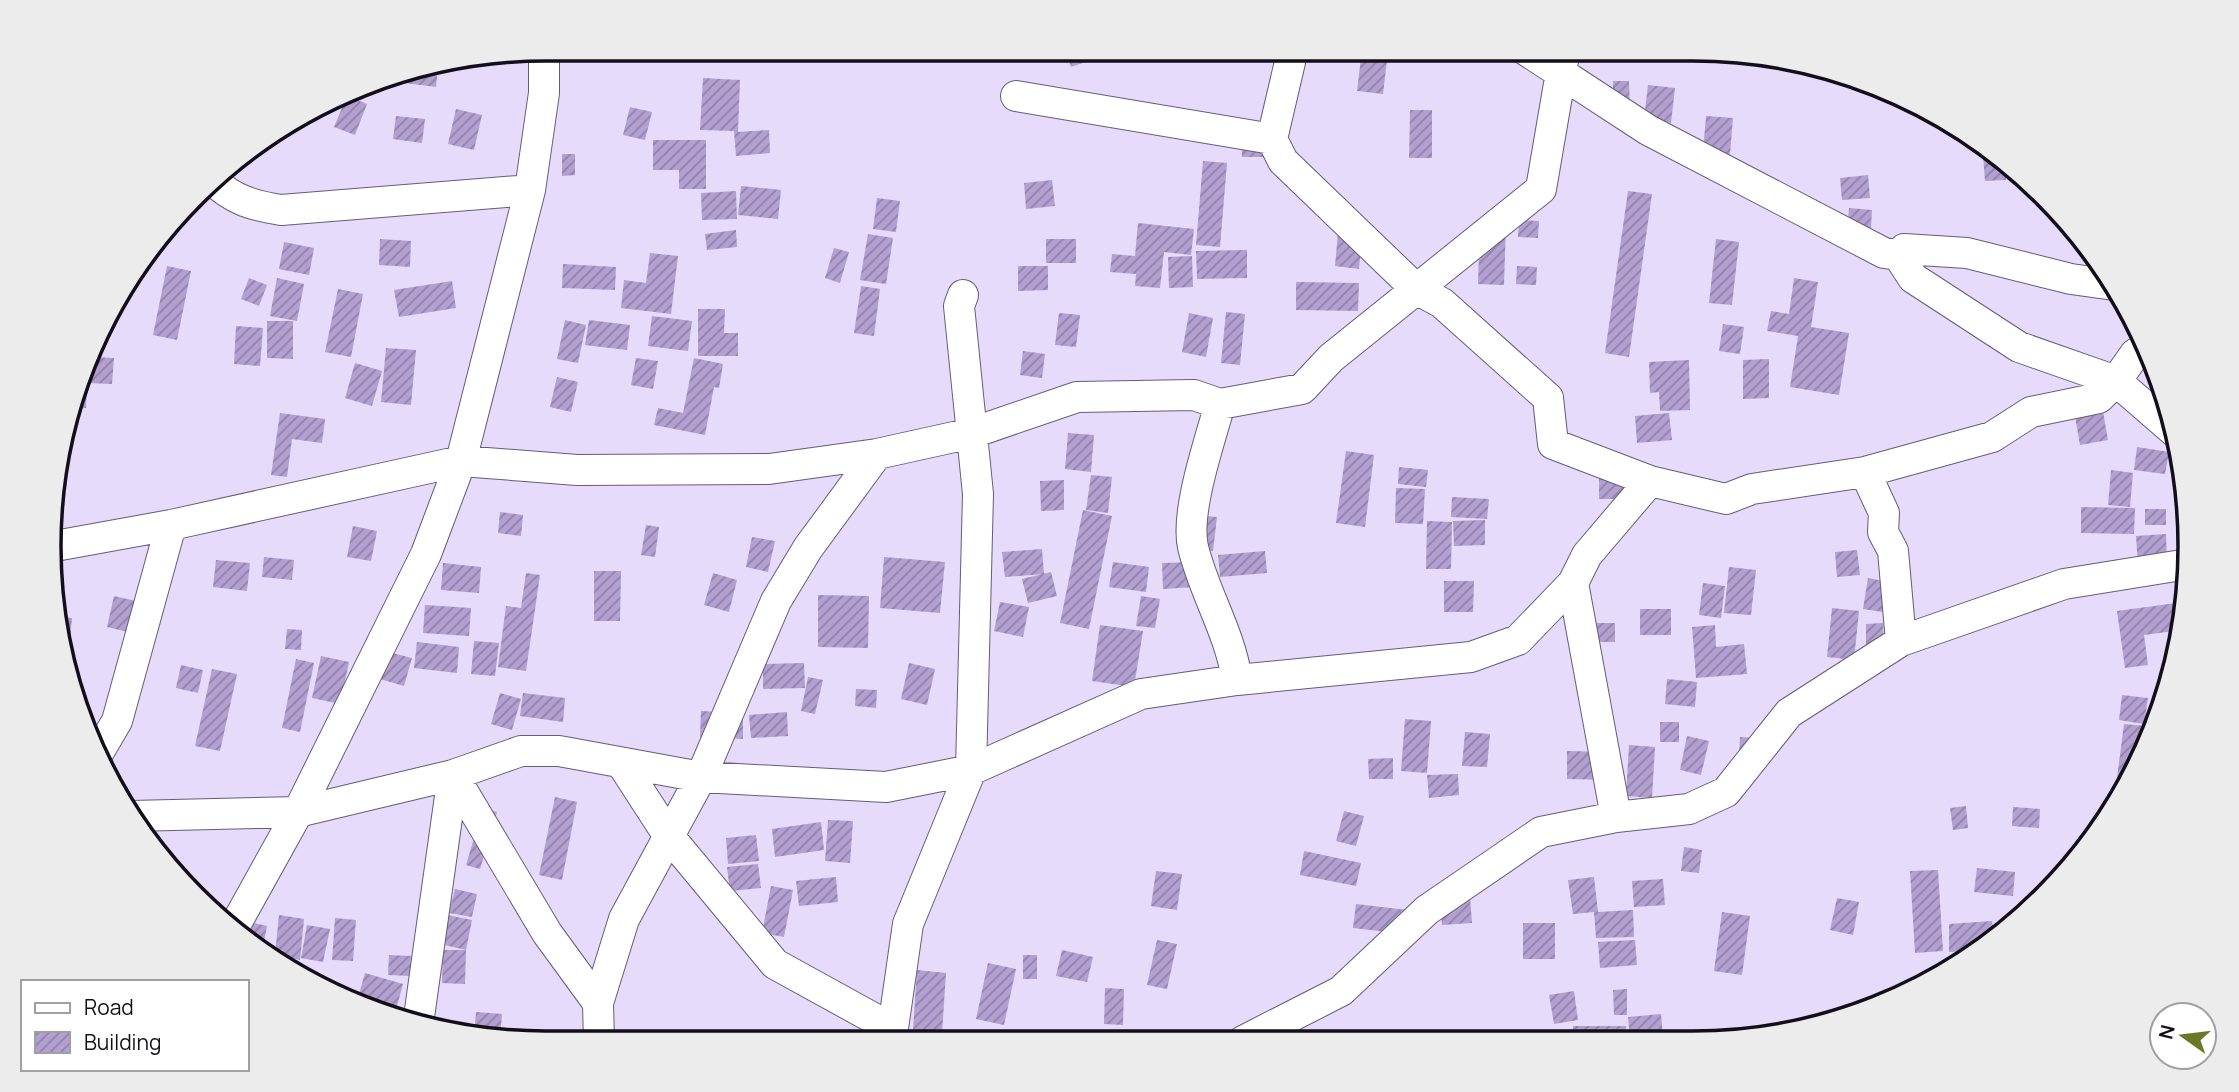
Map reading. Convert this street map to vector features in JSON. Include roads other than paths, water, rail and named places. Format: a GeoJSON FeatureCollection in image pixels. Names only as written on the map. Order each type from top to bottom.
{"type":"FeatureCollection","features":[{"type":"Feature","properties":{"kind":"street"},"geometry":{"type":"LineString","coordinates":[[238,920],[298,812],[426,554],[461,461],[530,190],[544,93],[544,61]]}},
{"type":"Feature","properties":{"kind":"street"},"geometry":{"type":"LineString","coordinates":[[1290,61],[1272,139],[1283,161],[1416,289],[1442,303],[1548,398],[1553,444],[1650,481],[1726,499],[1752,489],[1865,472],[1992,437],[2031,412],[2099,398],[2138,353]]}},
{"type":"Feature","properties":{"kind":"street"},"geometry":{"type":"LineString","coordinates":[[61,545],[171,525],[461,461],[577,470],[769,468],[877,454],[972,433],[1077,397],[1194,395],[1220,404],[1302,389],[1331,358],[1541,189],[1563,62],[1648,130],[1884,253],[1898,255],[1913,278],[2020,346],[2116,381],[2161,420]]}},
{"type":"Feature","properties":{"kind":"street"},"geometry":{"type":"LineString","coordinates":[[1016,96],[1272,139]]}},
{"type":"Feature","properties":{"kind":"street"},"geometry":{"type":"LineString","coordinates":[[220,188],[225,193],[256,206],[281,210],[530,190]]}},
{"type":"Feature","properties":{"kind":"street"},"geometry":{"type":"LineString","coordinates":[[1898,255],[1904,249],[1967,253],[2071,279],[2100,283]]}},
{"type":"Feature","properties":{"kind":"street"},"geometry":{"type":"LineString","coordinates":[[893,1031],[908,924],[971,770],[978,494],[959,306],[963,295]]}},
{"type":"Feature","properties":{"kind":"street"},"geometry":{"type":"LineString","coordinates":[[1220,404],[1196,489],[1192,545],[1232,650],[1237,680]]}},
{"type":"Feature","properties":{"kind":"street"},"geometry":{"type":"LineString","coordinates":[[599,1031],[598,1003],[624,919],[701,777],[776,601],[808,548],[877,454]]}},
{"type":"Feature","properties":{"kind":"street"},"geometry":{"type":"LineString","coordinates":[[1865,472],[1884,513],[1883,532],[1893,551],[1901,641]]}},
{"type":"Feature","properties":{"kind":"street"},"geometry":{"type":"LineString","coordinates":[[143,816],[298,812],[453,775],[521,751],[559,751],[701,777],[886,787],[971,770],[1141,694],[1237,680],[1471,657],[1518,640],[1573,583],[1587,555],[1650,481]]}},
{"type":"Feature","properties":{"kind":"street"},"geometry":{"type":"LineString","coordinates":[[104,744],[117,721],[171,525]]}},
{"type":"Feature","properties":{"kind":"street"},"geometry":{"type":"LineString","coordinates":[[1263,1031],[1341,991],[1427,910],[1541,832],[1616,817],[1689,809],[1726,792],[1789,713],[1901,641],[2064,584],[2177,566]]}},
{"type":"Feature","properties":{"kind":"street"},"geometry":{"type":"LineString","coordinates":[[1573,583],[1616,817]]}},
{"type":"Feature","properties":{"kind":"street"},"geometry":{"type":"LineString","coordinates":[[622,764],[668,835],[775,964],[885,1031]]}},
{"type":"Feature","properties":{"kind":"street"},"geometry":{"type":"LineString","coordinates":[[453,775],[547,933],[598,1003]]}},
{"type":"Feature","properties":{"kind":"street"},"geometry":{"type":"LineString","coordinates":[[419,1014],[453,775]]}}]}
